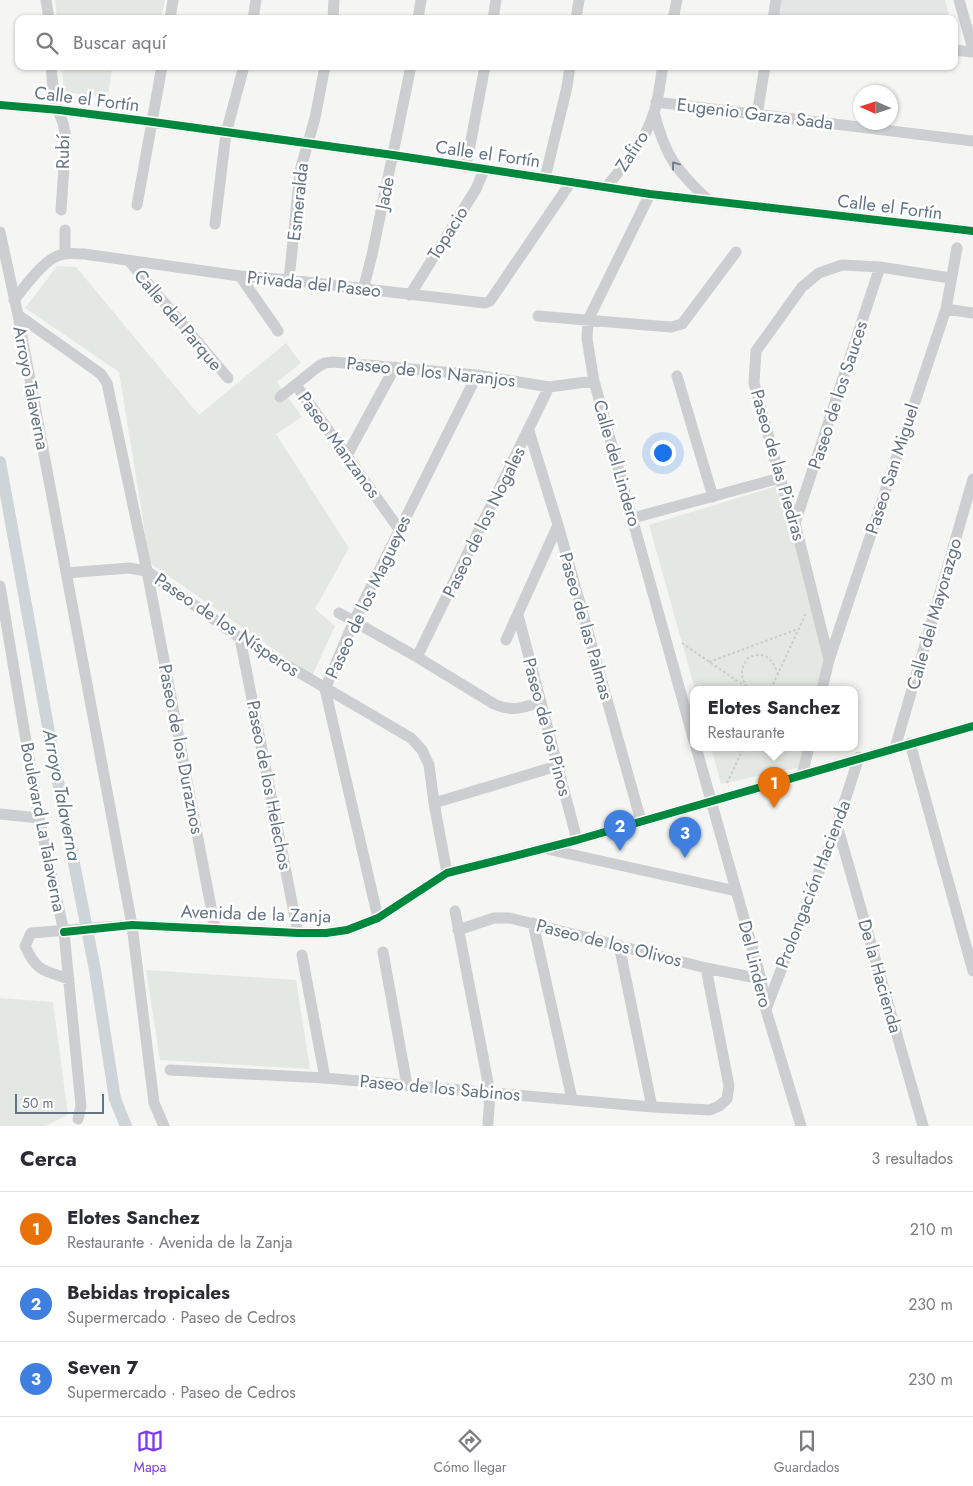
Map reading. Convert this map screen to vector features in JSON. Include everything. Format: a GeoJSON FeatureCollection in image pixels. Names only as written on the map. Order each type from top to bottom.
{"type":"FeatureCollection","features":[{"type":"Feature","properties":{"kind":"street"},"geometry":{"type":"LineString","coordinates":[[46,0],[48,15]]}},
{"type":"Feature","properties":{"kind":"street"},"geometry":{"type":"LineString","coordinates":[[171,15],[173,0]]}},
{"type":"Feature","properties":{"kind":"street"},"geometry":{"type":"LineString","coordinates":[[254,15],[256,0]]}},
{"type":"Feature","properties":{"kind":"street"},"geometry":{"type":"LineString","coordinates":[[333,15],[334,0]]}},
{"type":"Feature","properties":{"kind":"street"},"geometry":{"type":"LineString","coordinates":[[419,15],[421,0]]}},
{"type":"Feature","properties":{"kind":"street"},"geometry":{"type":"LineString","coordinates":[[494,15],[496,0]]}},
{"type":"Feature","properties":{"kind":"street"},"geometry":{"type":"LineString","coordinates":[[577,15],[579,0]]}},
{"type":"Feature","properties":{"kind":"street"},"geometry":{"type":"LineString","coordinates":[[674,15],[677,0]]}},
{"type":"Feature","properties":{"kind":"street"},"geometry":{"type":"LineString","coordinates":[[774,15],[776,0]]}},
{"type":"Feature","properties":{"kind":"street"},"geometry":{"type":"LineString","coordinates":[[958,50],[973,51],[959,0]]}},
{"type":"Feature","properties":{"kind":"street","name":"Rubí"},"geometry":{"type":"LineString","coordinates":[[51,70],[54,99],[59,110],[66,138],[61,210]]}},
{"type":"Feature","properties":{"kind":"street"},"geometry":{"type":"LineString","coordinates":[[136,205],[161,70]]}},
{"type":"Feature","properties":{"kind":"street"},"geometry":{"type":"LineString","coordinates":[[215,224],[226,133],[243,70]]}},
{"type":"Feature","properties":{"kind":"street","name":"Esmeralda"},"geometry":{"type":"LineString","coordinates":[[289,280],[300,171],[316,118],[324,70]]}},
{"type":"Feature","properties":{"kind":"street","name":"Jade"},"geometry":{"type":"LineString","coordinates":[[363,290],[410,70]]}},
{"type":"Feature","properties":{"kind":"street"},"geometry":{"type":"LineString","coordinates":[[466,167],[484,70]]}},
{"type":"Feature","properties":{"kind":"street"},"geometry":{"type":"LineString","coordinates":[[545,178],[569,70]]}},
{"type":"Feature","properties":{"kind":"street","name":"Zafiro"},"geometry":{"type":"LineString","coordinates":[[606,187],[642,139],[655,107],[662,70]]}},
{"type":"Feature","properties":{"kind":"street"},"geometry":{"type":"LineString","coordinates":[[757,115],[764,70]]}},
{"type":"Feature","properties":{"kind":"street","name":"Calle el Fortín"},"geometry":{"type":"LineString","coordinates":[[0,105],[59,110],[153,122],[393,155],[650,194],[973,231]]}},
{"type":"Feature","properties":{"kind":"street","name":"Zafiro"},"geometry":{"type":"LineString","coordinates":[[655,107],[660,138],[668,156],[686,180],[708,200]]}},
{"type":"Feature","properties":{"kind":"street","name":"Eugenio Garza Sada"},"geometry":{"type":"LineString","coordinates":[[655,107],[757,115],[973,141]]}},
{"type":"Feature","properties":{"kind":"street","name":"Topacio"},"geometry":{"type":"LineString","coordinates":[[410,295],[476,189],[484,170]]}},
{"type":"Feature","properties":{"kind":"street","name":"Privada del Paseo"},"geometry":{"type":"LineString","coordinates":[[65,254],[84,254],[240,276],[289,280],[482,304],[488,302],[571,182]]}},
{"type":"Feature","properties":{"kind":"street","name":"Calle del Lindero"},"geometry":{"type":"LineString","coordinates":[[650,194],[588,320],[587,339],[594,381],[690,725]]}},
{"type":"Feature","properties":{"kind":"street"},"geometry":{"type":"LineString","coordinates":[[14,300],[52,258],[65,254],[65,230]]}},
{"type":"Feature","properties":{"kind":"street","name":"Arroyo Talaverna"},"geometry":{"type":"LineString","coordinates":[[0,232],[18,315],[132,925],[154,1103],[164,1126]]}},
{"type":"Feature","properties":{"kind":"street","name":"Paseo San Miguel"},"geometry":{"type":"LineString","coordinates":[[823,686],[829,660],[946,309],[950,278],[957,248]]}},
{"type":"Feature","properties":{"kind":"street"},"geometry":{"type":"LineString","coordinates":[[538,316],[671,327],[682,324],[736,252]]}},
{"type":"Feature","properties":{"kind":"street","name":"Calle del Parque"},"geometry":{"type":"LineString","coordinates":[[130,261],[228,378]]}},
{"type":"Feature","properties":{"kind":"street","name":"Paseo de las Piedras"},"geometry":{"type":"LineString","coordinates":[[829,660],[795,523],[780,478],[754,383],[756,350],[802,287],[819,273],[842,265],[880,267],[950,278]]}},
{"type":"Feature","properties":{"kind":"street","name":"Paseo de los Sauces"},"geometry":{"type":"LineString","coordinates":[[795,523],[880,267]]}},
{"type":"Feature","properties":{"kind":"street"},"geometry":{"type":"LineString","coordinates":[[240,276],[278,331]]}},
{"type":"Feature","properties":{"kind":"street"},"geometry":{"type":"LineString","coordinates":[[946,309],[973,313]]}},
{"type":"Feature","properties":{"kind":"street","name":"Paseo de los Duraznos"},"geometry":{"type":"LineString","coordinates":[[18,315],[101,374],[107,383],[147,571],[215,928]]}},
{"type":"Feature","properties":{"kind":"street","name":"Paseo de los Naranjos"},"geometry":{"type":"LineString","coordinates":[[280,397],[325,363],[333,362],[478,375],[549,387],[594,381]]}},
{"type":"Feature","properties":{"kind":"street"},"geometry":{"type":"LineString","coordinates":[[346,457],[395,367]]}},
{"type":"Feature","properties":{"kind":"street","name":"Paseo de los Magueyes"},"geometry":{"type":"LineString","coordinates":[[378,918],[325,689],[354,621],[478,375]]}},
{"type":"Feature","properties":{"kind":"street"},"geometry":{"type":"LineString","coordinates":[[677,376],[713,497]]}},
{"type":"Feature","properties":{"kind":"street","name":"Paseo Manzanos"},"geometry":{"type":"LineString","coordinates":[[296,385],[399,529]]}},
{"type":"Feature","properties":{"kind":"street","name":"Paseo de los Nogales"},"geometry":{"type":"LineString","coordinates":[[417,657],[549,387]]}},
{"type":"Feature","properties":{"kind":"street","name":"Paseo de las Palmas"},"geometry":{"type":"LineString","coordinates":[[529,431],[558,525],[641,821]]}},
{"type":"Feature","properties":{"kind":"street"},"geometry":{"type":"LineString","coordinates":[[633,518],[780,478]]}},
{"type":"Feature","properties":{"kind":"street","name":"Calle del Mayorazgo"},"geometry":{"type":"LineString","coordinates":[[895,748],[973,479]]}},
{"type":"Feature","properties":{"kind":"street","name":"Paseo de los Pinos"},"geometry":{"type":"LineString","coordinates":[[506,640],[558,525]]}},
{"type":"Feature","properties":{"kind":"street","name":"Paseo de los Nísperos"},"geometry":{"type":"LineString","coordinates":[[66,572],[129,568],[147,571],[240,638],[411,738],[422,750],[429,764],[447,873]]}},
{"type":"Feature","properties":{"kind":"street","name":"Boulevard La Talaverna"},"geometry":{"type":"LineString","coordinates":[[0,586],[39,818],[69,931],[69,979],[81,1106],[77,1124]]}},
{"type":"Feature","properties":{"kind":"street"},"geometry":{"type":"LineString","coordinates":[[339,613],[505,709],[513,710],[540,702]]}},
{"type":"Feature","properties":{"kind":"street","name":"Paseo de los Pinos"},"geometry":{"type":"LineString","coordinates":[[518,614],[577,840]]}},
{"type":"Feature","properties":{"kind":"street","name":"Paseo de los Helechos"},"geometry":{"type":"LineString","coordinates":[[240,638],[298,933]]}},
{"type":"Feature","properties":{"kind":"street","name":"Avenida de la Zanja"},"geometry":{"type":"LineString","coordinates":[[69,979],[39,968],[32,960],[25,946],[31,933],[132,925],[298,933],[326,933],[347,930],[378,918],[447,873],[545,849],[973,726]]}},
{"type":"Feature","properties":{"kind":"street"},"geometry":{"type":"LineString","coordinates":[[910,743],[973,970]]}},
{"type":"Feature","properties":{"kind":"street"},"geometry":{"type":"LineString","coordinates":[[697,751],[711,802]]}},
{"type":"Feature","properties":{"kind":"street"},"geometry":{"type":"LineString","coordinates":[[802,775],[808,751]]}},
{"type":"Feature","properties":{"kind":"street","name":"Prolongación Hacienda"},"geometry":{"type":"LineString","coordinates":[[766,1010],[837,825],[859,758]]}},
{"type":"Feature","properties":{"kind":"street"},"geometry":{"type":"LineString","coordinates":[[434,803],[558,766]]}},
{"type":"Feature","properties":{"kind":"street","name":"Del Lindero"},"geometry":{"type":"LineString","coordinates":[[711,802],[761,980],[766,1010],[801,1126]]}},
{"type":"Feature","properties":{"kind":"street"},"geometry":{"type":"LineString","coordinates":[[0,814],[39,818]]}},
{"type":"Feature","properties":{"kind":"street","name":"De la Hacienda"},"geometry":{"type":"LineString","coordinates":[[837,825],[924,1126]]}},
{"type":"Feature","properties":{"kind":"street"},"geometry":{"type":"LineString","coordinates":[[545,849],[736,891]]}},
{"type":"Feature","properties":{"kind":"street"},"geometry":{"type":"LineString","coordinates":[[455,910],[490,1093],[488,1123]]}},
{"type":"Feature","properties":{"kind":"street","name":"Paseo de los Olivos"},"geometry":{"type":"LineString","coordinates":[[458,930],[494,918],[510,918],[706,968],[761,980]]}},
{"type":"Feature","properties":{"kind":"street"},"geometry":{"type":"LineString","coordinates":[[533,923],[572,1099]]}},
{"type":"Feature","properties":{"kind":"street"},"geometry":{"type":"LineString","coordinates":[[619,945],[652,1107]]}},
{"type":"Feature","properties":{"kind":"street"},"geometry":{"type":"LineString","coordinates":[[383,952],[407,1085]]}},
{"type":"Feature","properties":{"kind":"street"},"geometry":{"type":"LineString","coordinates":[[302,955],[325,1078]]}},
{"type":"Feature","properties":{"kind":"street","name":"Paseo de los Sabinos"},"geometry":{"type":"LineString","coordinates":[[170,1070],[325,1078],[652,1107],[710,1110],[719,1106],[727,1099],[729,1086],[706,968]]}},
{"type":"Feature","properties":{"kind":"path"},"geometry":{"type":"LineString","coordinates":[[772,686],[807,611]]}},
{"type":"Feature","properties":{"kind":"path"},"geometry":{"type":"LineString","coordinates":[[709,662],[799,629]]}},
{"type":"Feature","properties":{"kind":"path"},"geometry":{"type":"LineString","coordinates":[[682,643],[744,686]]}},
{"type":"Feature","properties":{"kind":"path"},"geometry":{"type":"LineString","coordinates":[[746,686],[742,677],[742,671],[743,665],[749,657],[757,655],[769,658],[773,662],[778,674]]}},
{"type":"Feature","properties":{"kind":"path"},"geometry":{"type":"LineString","coordinates":[[727,783],[742,751]]}},
{"type":"Feature","properties":{"kind":"shaded area"},"geometry":{"type":"Polygon","coordinates":[[[55,0],[165,0],[162,15],[57,15],[55,0]]]}},
{"type":"Feature","properties":{"kind":"shaded area"},"geometry":{"type":"Polygon","coordinates":[[[780,0],[945,0],[949,15],[777,15],[780,0]]]}},
{"type":"Feature","properties":{"kind":"shaded area"},"geometry":{"type":"Polygon","coordinates":[[[62,70],[112,70],[108,98],[64,92],[62,70]]]}},
{"type":"Feature","properties":{"kind":"shaded area"},"geometry":{"type":"Polygon","coordinates":[[[57,266],[76,267],[199,415],[286,343],[301,363],[277,382],[302,417],[276,434],[349,548],[315,609],[335,626],[312,676],[150,563],[119,372],[25,308],[57,266]]]}},
{"type":"Feature","properties":{"kind":"shaded area"},"geometry":{"type":"Polygon","coordinates":[[[780,485],[827,662],[821,686],[694,686],[649,525],[780,485]]]}},
{"type":"Feature","properties":{"kind":"shaded area"},"geometry":{"type":"Polygon","coordinates":[[[712,751],[805,751],[801,767],[721,784],[712,751]]]}},
{"type":"Feature","properties":{"kind":"shaded area"},"geometry":{"type":"Polygon","coordinates":[[[146,970],[296,980],[310,1069],[160,1060],[146,970]]]}},
{"type":"Feature","properties":{"kind":"shaded area"},"geometry":{"type":"Polygon","coordinates":[[[0,998],[53,1002],[68,1115],[45,1126],[0,1126],[0,998]]]}},
{"type":"Feature","properties":{"kind":"waterway","name":"Arroyo Talaverna"},"geometry":{"type":"LineString","coordinates":[[0,462],[59,787],[95,970],[115,1099],[126,1126]]}},
{"type":"Feature","properties":{"kind":"cycle path"},"geometry":{"type":"LineString","coordinates":[[0,105],[59,110],[153,122],[393,155],[650,194],[973,231]]}},
{"type":"Feature","properties":{"kind":"cycle path"},"geometry":{"type":"LineString","coordinates":[[64,932],[132,925],[298,933],[326,933],[347,930],[378,918],[447,873],[577,840],[973,726]]}},
{"type":"Feature","properties":{"kind":"place","name":"Elotes Sanchez"},"geometry":{"type":"Point","coordinates":[774,808]}},
{"type":"Feature","properties":{"kind":"place","name":"Bebidas tropicales"},"geometry":{"type":"Point","coordinates":[620,851]}},
{"type":"Feature","properties":{"kind":"place","name":"Seven 7"},"geometry":{"type":"Point","coordinates":[685,858]}}]}
